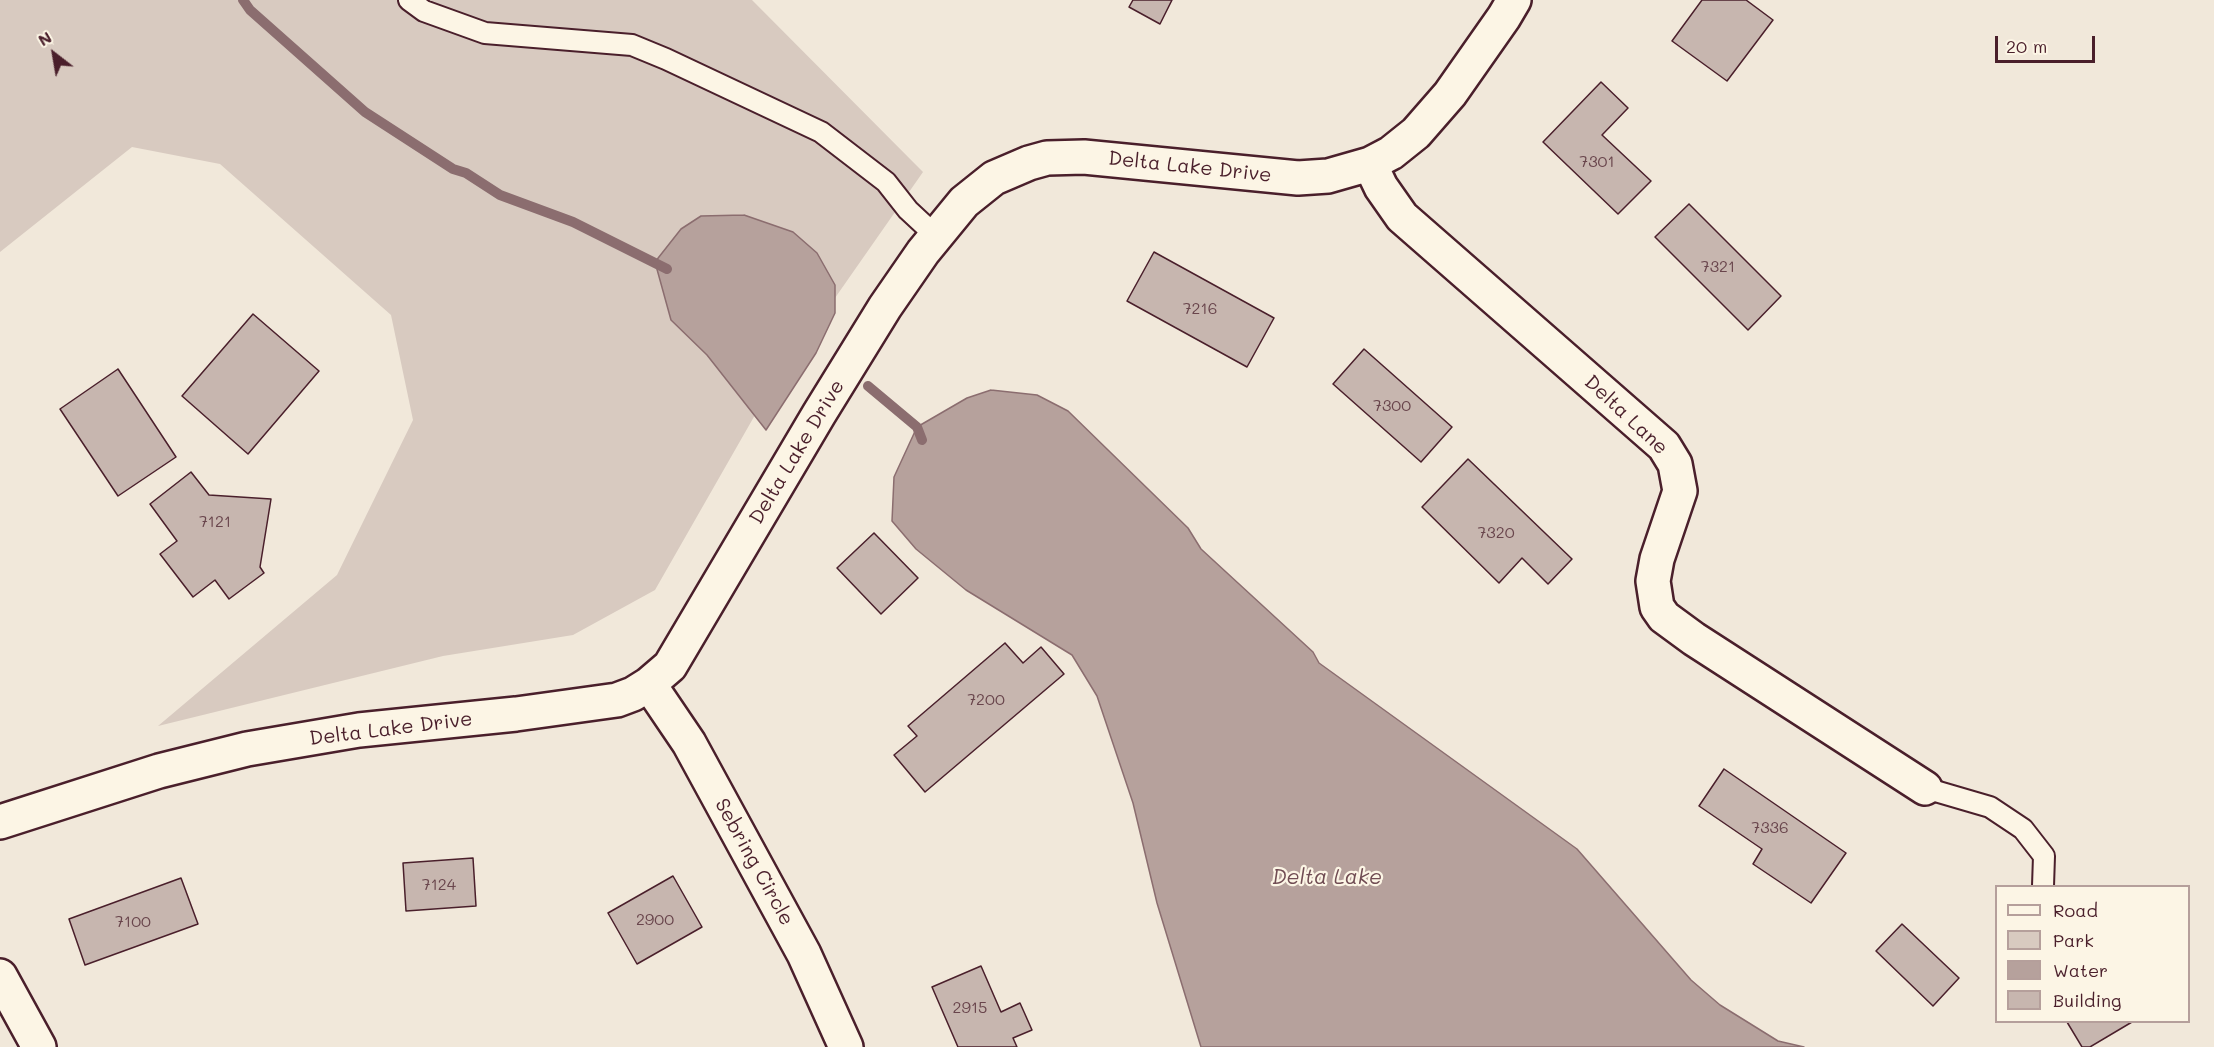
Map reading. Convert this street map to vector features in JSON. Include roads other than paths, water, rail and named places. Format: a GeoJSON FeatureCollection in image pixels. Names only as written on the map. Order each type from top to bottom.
{"type":"FeatureCollection","features":[{"type":"Feature","properties":{"kind":"street","name":"Delta Lake Drive"},"geometry":{"type":"LineString","coordinates":[[0,822],[159,771],[247,749],[359,730],[516,714],[617,700],[633,694],[649,684],[669,666],[885,307],[936,236],[964,202],[994,178],[1047,158],[1084,157],[1298,178],[1328,176],[1370,164],[1391,153],[1416,133],[1449,94],[1514,0]]}},
{"type":"Feature","properties":{"kind":"street","name":"Delta Lane"},"geometry":{"type":"LineString","coordinates":[[1370,164],[1381,187],[1402,217],[1664,446],[1675,464],[1680,491],[1657,559],[1653,581],[1657,606],[1664,617],[1694,639],[1925,788]]}},
{"type":"Feature","properties":{"kind":"street","name":"Sebring Circle"},"geometry":{"type":"LineString","coordinates":[[649,684],[689,743],[804,954],[846,1047]]}},
{"type":"Feature","properties":{"kind":"street"},"geometry":{"type":"LineString","coordinates":[[0,975],[39,1047]]}},
{"type":"Feature","properties":{"kind":"lane"},"geometry":{"type":"LineString","coordinates":[[409,0],[424,11],[485,33],[632,45],[666,59],[821,132],[886,182],[908,210],[936,236]]}},
{"type":"Feature","properties":{"kind":"lane"},"geometry":{"type":"LineString","coordinates":[[1925,788],[1990,807],[2023,829],[2043,856],[2043,885]]}},
{"type":"Feature","properties":{"kind":"water"},"geometry":{"type":"Polygon","coordinates":[[[744,215],[793,232],[817,253],[835,285],[835,313],[816,353],[766,430],[707,355],[671,320],[655,262],[681,229],[701,216],[744,215]]]}},
{"type":"Feature","properties":{"kind":"water","name":"Delta Lake"},"geometry":{"type":"Polygon","coordinates":[[[991,390],[1037,395],[1068,411],[1188,528],[1201,549],[1313,652],[1319,663],[1577,849],[1691,980],[1720,1005],[1778,1041],[1804,1047],[1201,1047],[1157,903],[1133,803],[1097,696],[1072,655],[966,590],[916,549],[892,521],[894,477],[917,427],[967,398],[991,390]]]}},
{"type":"Feature","properties":{"kind":"waterway"},"geometry":{"type":"LineString","coordinates":[[243,0],[250,10],[365,112],[453,169],[466,173],[500,195],[573,222],[667,269]]}},
{"type":"Feature","properties":{"kind":"waterway"},"geometry":{"type":"LineString","coordinates":[[868,386],[917,427],[922,440]]}}]}
